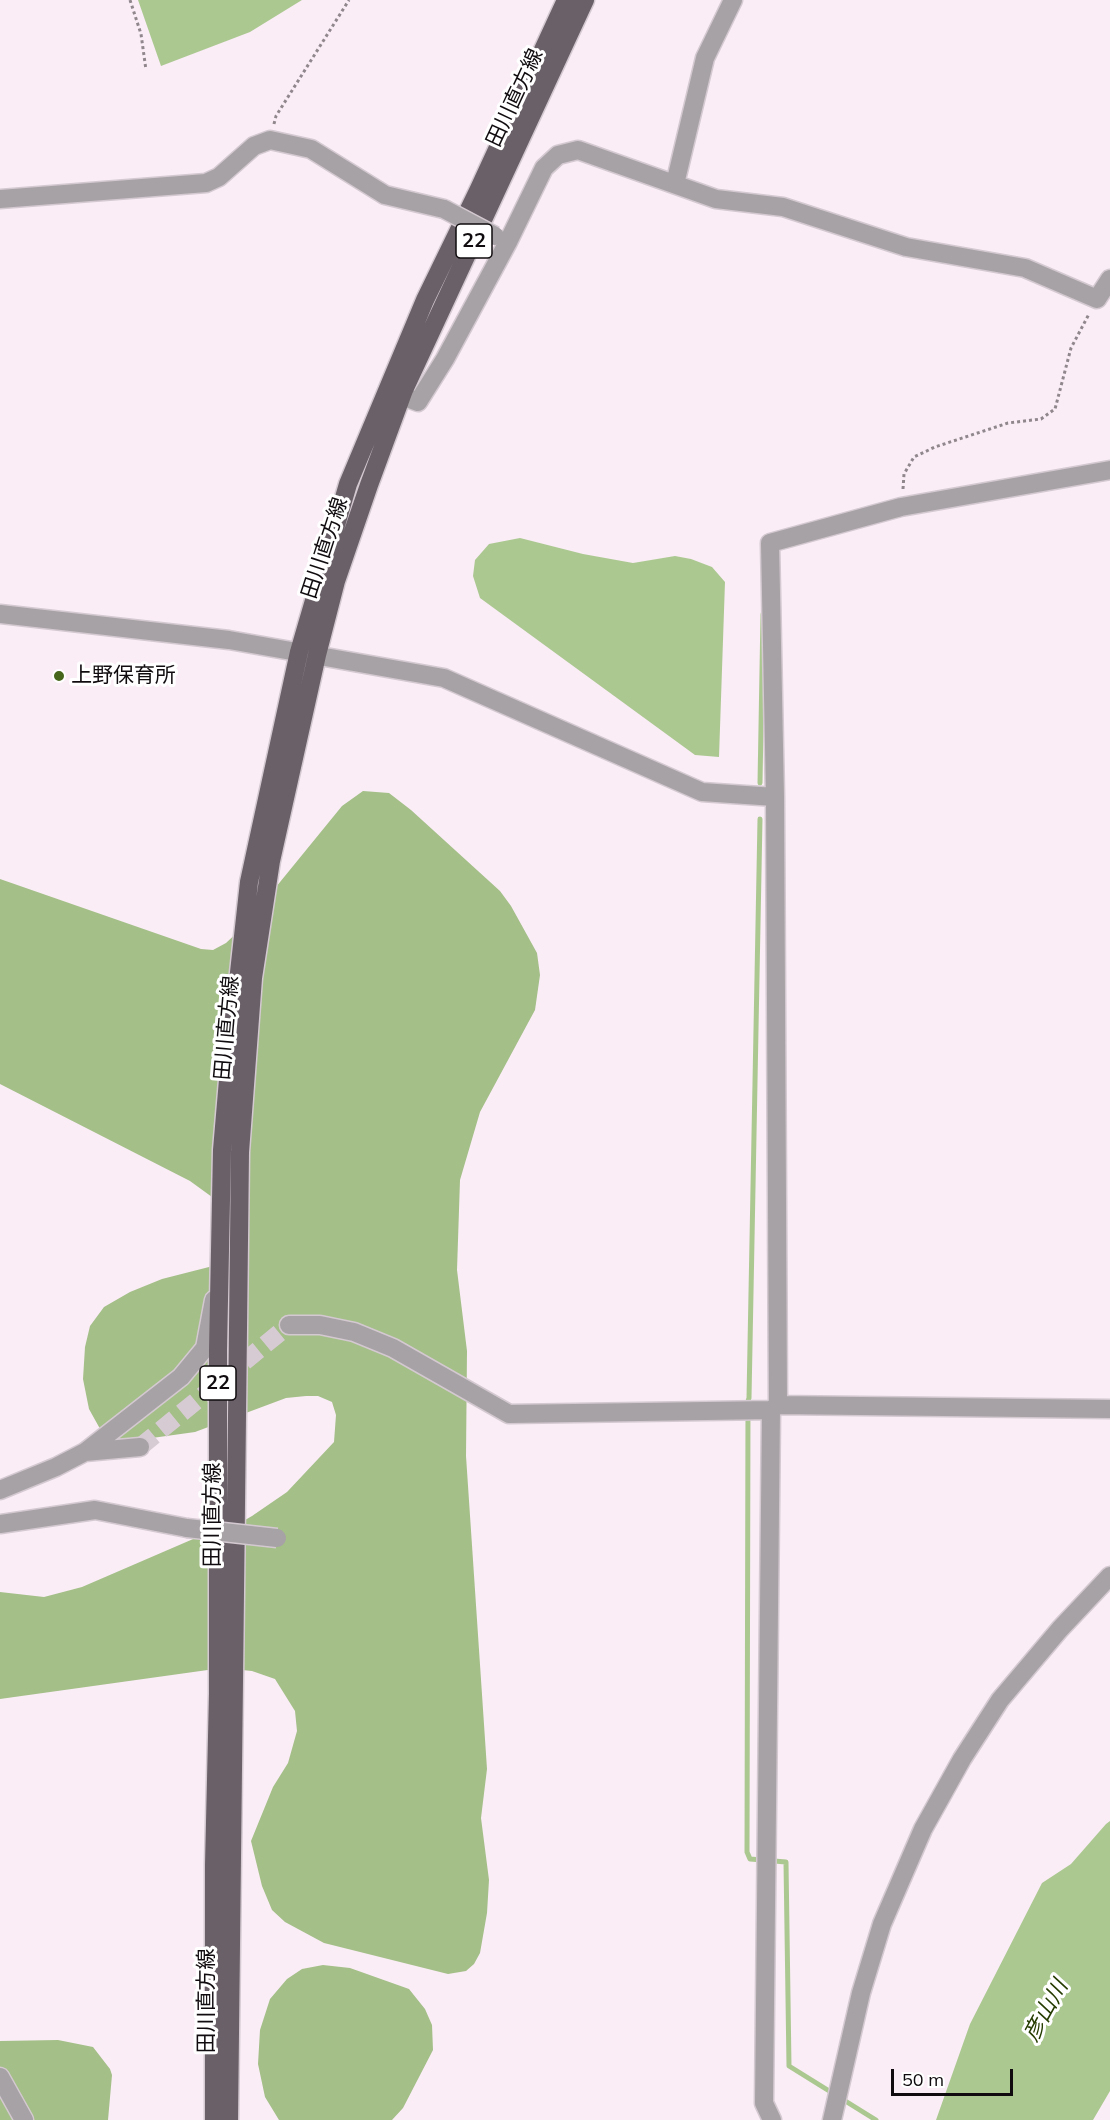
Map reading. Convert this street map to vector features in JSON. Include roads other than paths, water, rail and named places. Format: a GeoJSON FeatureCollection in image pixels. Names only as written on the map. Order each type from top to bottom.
{"type":"FeatureCollection","features":[{"type":"Feature","properties":{"kind":"main road","name":"田川直方線"},"geometry":{"type":"LineString","coordinates":[[229,2120],[240,1152],[253,978],[271,861],[317,655],[329,577],[348,484],[425,300],[566,0]]}},
{"type":"Feature","properties":{"kind":"main road","name":"田川直方線"},"geometry":{"type":"LineString","coordinates":[[214,2120],[219,1273],[222,1150],[249,882],[299,652],[369,485],[402,396],[585,0]]}},
{"type":"Feature","properties":{"kind":"street"},"geometry":{"type":"LineString","coordinates":[[675,184],[705,58],[733,0]]}},
{"type":"Feature","properties":{"kind":"street"},"geometry":{"type":"LineString","coordinates":[[0,199],[206,183],[219,177],[254,146],[270,140],[311,149],[385,195],[444,208],[502,239]]}},
{"type":"Feature","properties":{"kind":"street"},"geometry":{"type":"LineString","coordinates":[[402,396],[418,402],[445,359],[502,239],[544,168],[558,155],[578,150],[716,199],[783,207],[906,247],[1025,268],[1097,299],[1110,279]]}},
{"type":"Feature","properties":{"kind":"street"},"geometry":{"type":"LineString","coordinates":[[771,2120],[764,2103],[774,1408],[775,797],[770,543],[902,507],[1110,470]]}},
{"type":"Feature","properties":{"kind":"street"},"geometry":{"type":"LineString","coordinates":[[0,614],[229,640],[444,678],[702,792],[775,797]]}},
{"type":"Feature","properties":{"kind":"street"},"geometry":{"type":"LineString","coordinates":[[0,1490],[56,1467],[84,1452],[181,1377],[205,1348],[219,1273]]}},
{"type":"Feature","properties":{"kind":"street"},"geometry":{"type":"LineString","coordinates":[[290,1325],[320,1325],[354,1332],[393,1348],[509,1414],[774,1408],[1110,1409]]}},
{"type":"Feature","properties":{"kind":"street"},"geometry":{"type":"LineString","coordinates":[[84,1452],[140,1447]]}},
{"type":"Feature","properties":{"kind":"street"},"geometry":{"type":"LineString","coordinates":[[0,1524],[95,1510],[187,1528],[278,1538]]}},
{"type":"Feature","properties":{"kind":"street"},"geometry":{"type":"LineString","coordinates":[[832,2120],[855,2015],[882,1924],[924,1829],[962,1759],[1000,1700],[1060,1629],[1110,1576]]}},
{"type":"Feature","properties":{"kind":"street"},"geometry":{"type":"LineString","coordinates":[[0,2077],[24,2120]]}},
{"type":"Feature","properties":{"kind":"water"},"geometry":{"type":"Polygon","coordinates":[[[138,0],[302,0],[250,32],[161,66],[138,0]]]}},
{"type":"Feature","properties":{"kind":"water"},"geometry":{"type":"Polygon","coordinates":[[[520,538],[583,554],[633,563],[675,556],[712,567],[725,582],[719,757],[695,755],[480,598],[473,576],[475,560],[489,544],[520,538]]]}},
{"type":"Feature","properties":{"kind":"water","name":"彦山川"},"geometry":{"type":"Polygon","coordinates":[[[1110,1821],[1110,2091],[1093,2120],[936,2120],[970,2024],[1042,1883],[1071,1864],[1110,1821]]]}},
{"type":"Feature","properties":{"kind":"waterway"},"geometry":{"type":"LineString","coordinates":[[760,783],[763,614]]}},
{"type":"Feature","properties":{"kind":"waterway"},"geometry":{"type":"LineString","coordinates":[[760,819],[748,1401],[747,1852],[750,1859],[786,1862],[789,2066],[876,2120]]}},
{"type":"Feature","properties":{"kind":"tunnel"},"geometry":{"type":"LineString","coordinates":[[140,1447],[289,1325]]}},
{"type":"Feature","properties":{"kind":"place","name":"上野保育所"},"geometry":{"type":"Point","coordinates":[59,676]}}]}
